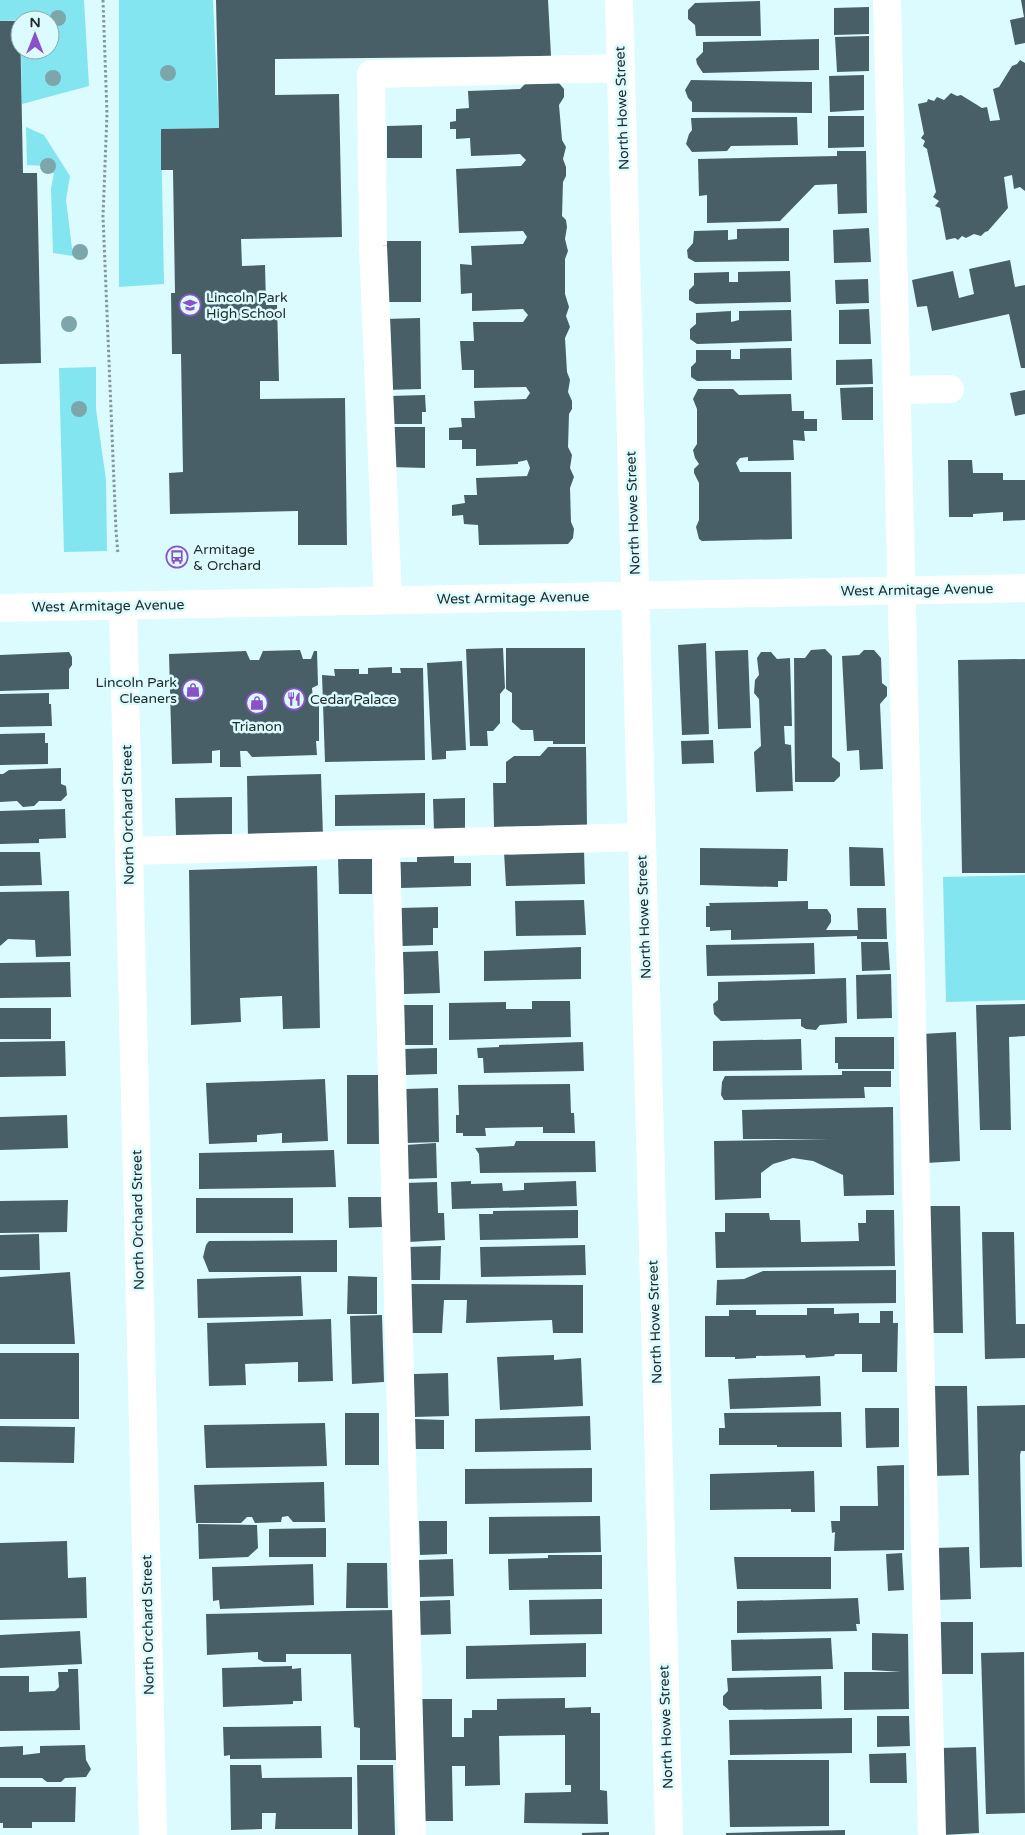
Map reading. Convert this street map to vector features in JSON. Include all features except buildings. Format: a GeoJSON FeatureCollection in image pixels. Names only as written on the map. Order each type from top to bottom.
{"type":"FeatureCollection","features":[{"type":"Feature","properties":{"kind":"street","name":"North Howe Street"},"geometry":{"type":"LineString","coordinates":[[619,0],[669,1835]]}},
{"type":"Feature","properties":{"kind":"street"},"geometry":{"type":"LineString","coordinates":[[888,0],[932,1835]]}},
{"type":"Feature","properties":{"kind":"street"},"geometry":{"type":"LineString","coordinates":[[388,600],[373,246],[371,74],[621,68]]}},
{"type":"Feature","properties":{"kind":"street"},"geometry":{"type":"LineString","coordinates":[[897,390],[950,389]]}},
{"type":"Feature","properties":{"kind":"street","name":"West Armitage Avenue"},"geometry":{"type":"LineString","coordinates":[[0,608],[1025,588]]}},
{"type":"Feature","properties":{"kind":"street","name":"North Orchard Street"},"geometry":{"type":"LineString","coordinates":[[123,606],[153,1835]]}},
{"type":"Feature","properties":{"kind":"street"},"geometry":{"type":"LineString","coordinates":[[128,851],[642,837]]}},
{"type":"Feature","properties":{"kind":"street"},"geometry":{"type":"LineString","coordinates":[[386,845],[412,1835]]}},
{"type":"Feature","properties":{"kind":"path"},"geometry":{"type":"LineString","coordinates":[[103,0],[107,114],[103,216],[118,554]]}},
{"type":"Feature","properties":{"kind":"shaded area"},"geometry":{"type":"Polygon","coordinates":[[[0,0],[84,0],[89,86],[22,104],[21,60],[60,60],[60,10],[10,10],[10,21],[0,21],[0,0]]]}},
{"type":"Feature","properties":{"kind":"shaded area"},"geometry":{"type":"Polygon","coordinates":[[[119,0],[213,0],[219,128],[161,129],[164,284],[119,287],[119,0]]]}},
{"type":"Feature","properties":{"kind":"shaded area"},"geometry":{"type":"Polygon","coordinates":[[[26,127],[44,135],[70,176],[66,200],[73,256],[53,253],[51,188],[54,174],[45,166],[27,165],[26,127]]]}},
{"type":"Feature","properties":{"kind":"shaded area"},"geometry":{"type":"Polygon","coordinates":[[[96,367],[96,409],[106,480],[107,551],[64,552],[59,368],[96,367]]]}},
{"type":"Feature","properties":{"kind":"shaded area"},"geometry":{"type":"Polygon","coordinates":[[[1025,875],[1025,1000],[946,1002],[943,877],[1025,875]]]}},
{"type":"Feature","properties":{"kind":"place","name":"Lincoln Park High School"},"geometry":{"type":"Point","coordinates":[190,305]}},
{"type":"Feature","properties":{"kind":"place","name":"Armitage & Orchard"},"geometry":{"type":"Point","coordinates":[177,557]}},
{"type":"Feature","properties":{"kind":"place","name":"Lincoln Park Cleaners"},"geometry":{"type":"Point","coordinates":[193,690]}},
{"type":"Feature","properties":{"kind":"place","name":"Cedar Palace"},"geometry":{"type":"Point","coordinates":[294,699]}},
{"type":"Feature","properties":{"kind":"place","name":"Trianon"},"geometry":{"type":"Point","coordinates":[257,703]}}]}
